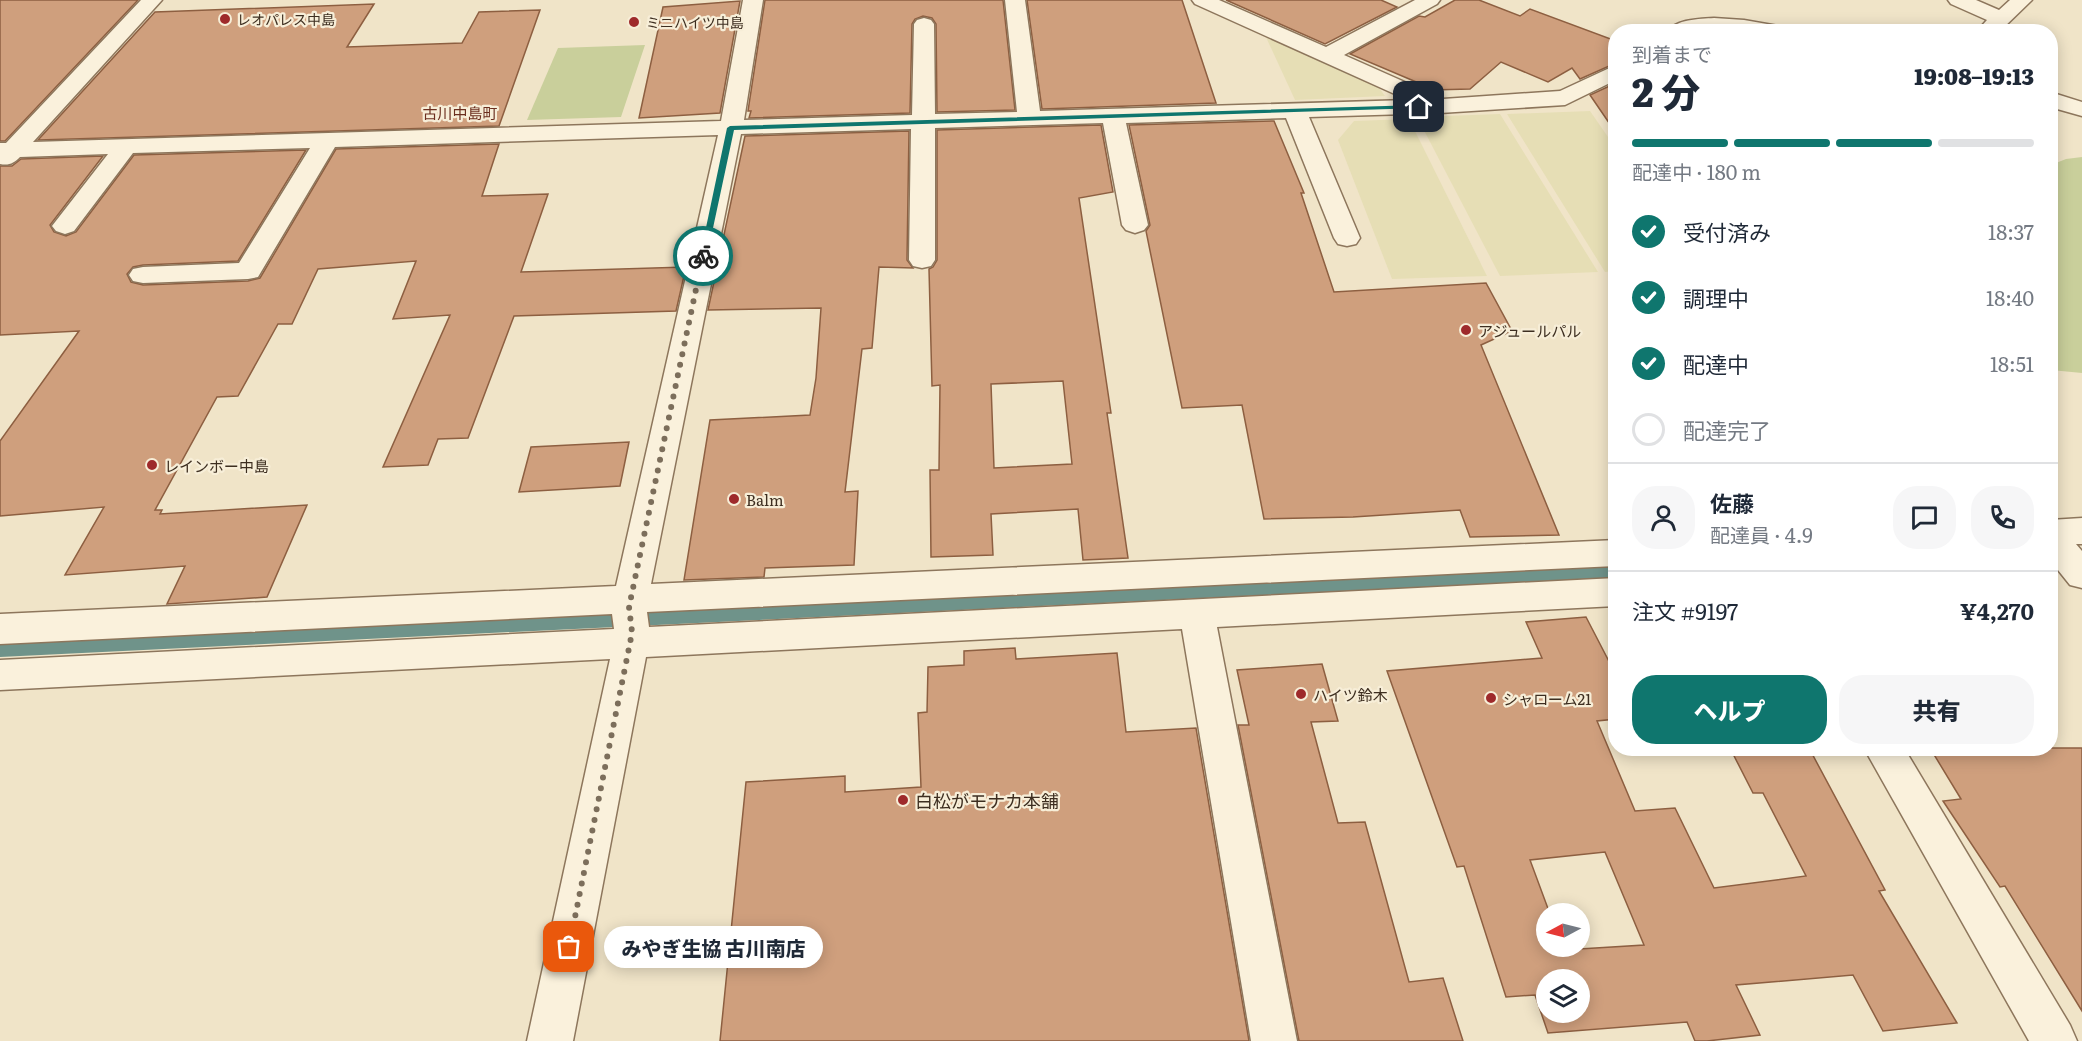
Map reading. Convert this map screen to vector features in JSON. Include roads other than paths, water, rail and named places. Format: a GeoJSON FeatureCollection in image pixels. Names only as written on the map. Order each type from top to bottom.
{"type":"FeatureCollection","features":[{"type":"Feature","properties":{"kind":"street"},"geometry":{"type":"LineString","coordinates":[[4,155],[152,0]]}},
{"type":"Feature","properties":{"kind":"street"},"geometry":{"type":"LineString","coordinates":[[550,1041],[631,620],[730,128],[753,0]]}},
{"type":"Feature","properties":{"kind":"street"},"geometry":{"type":"LineString","coordinates":[[1015,0],[1029,119]]}},
{"type":"Feature","properties":{"kind":"street"},"geometry":{"type":"LineString","coordinates":[[1202,0],[1440,106]]}},
{"type":"Feature","properties":{"kind":"street"},"geometry":{"type":"LineString","coordinates":[[1326,56],[1430,0]]}},
{"type":"Feature","properties":{"kind":"street"},"geometry":{"type":"LineString","coordinates":[[1958,0],[1993,24]]}},
{"type":"Feature","properties":{"kind":"street"},"geometry":{"type":"LineString","coordinates":[[1995,24],[2022,0]]}},
{"type":"Feature","properties":{"kind":"street"},"geometry":{"type":"LineString","coordinates":[[922,260],[924,24]]}},
{"type":"Feature","properties":{"kind":"street"},"geometry":{"type":"LineString","coordinates":[[4,155],[126,146],[1440,106],[1565,98],[1608,75]]}},
{"type":"Feature","properties":{"kind":"street"},"geometry":{"type":"LineString","coordinates":[[2058,102],[2082,109]]}},
{"type":"Feature","properties":{"kind":"street"},"geometry":{"type":"LineString","coordinates":[[1295,110],[1347,238]]}},
{"type":"Feature","properties":{"kind":"street"},"geometry":{"type":"LineString","coordinates":[[1113,116],[1135,225]]}},
{"type":"Feature","properties":{"kind":"street"},"geometry":{"type":"LineString","coordinates":[[142,275],[248,271],[327,140]]}},
{"type":"Feature","properties":{"kind":"street"},"geometry":{"type":"LineString","coordinates":[[65,226],[126,146]]}},
{"type":"Feature","properties":{"kind":"street"},"geometry":{"type":"LineString","coordinates":[[0,629],[129,644],[631,620],[1608,554]]}},
{"type":"Feature","properties":{"kind":"street"},"geometry":{"type":"LineString","coordinates":[[0,675],[129,644],[631,620],[1197,614],[1608,592]]}},
{"type":"Feature","properties":{"kind":"street"},"geometry":{"type":"LineString","coordinates":[[1197,614],[1274,1041]]}},
{"type":"Feature","properties":{"kind":"street"},"geometry":{"type":"LineString","coordinates":[[1887,756],[2054,1041]]}},
{"type":"Feature","properties":{"kind":"waterway"},"geometry":{"type":"LineString","coordinates":[[0,650],[1608,572]]}},
{"type":"Feature","properties":{"kind":"place","name":"レオパレス中島"},"geometry":{"type":"Point","coordinates":[225,19]}},
{"type":"Feature","properties":{"kind":"place","name":"ミニハイツ中島"},"geometry":{"type":"Point","coordinates":[634,22]}},
{"type":"Feature","properties":{"kind":"place","name":"アジュールパル"},"geometry":{"type":"Point","coordinates":[1466,330]}},
{"type":"Feature","properties":{"kind":"place","name":"レインボー中島"},"geometry":{"type":"Point","coordinates":[152,465]}},
{"type":"Feature","properties":{"kind":"place","name":"Balm"},"geometry":{"type":"Point","coordinates":[734,499]}},
{"type":"Feature","properties":{"kind":"place","name":"ハイツ鈴木"},"geometry":{"type":"Point","coordinates":[1301,694]}},
{"type":"Feature","properties":{"kind":"place","name":"シャローム21"},"geometry":{"type":"Point","coordinates":[1491,698]}},
{"type":"Feature","properties":{"kind":"place","name":"白松がモナカ本舗"},"geometry":{"type":"Point","coordinates":[903,800]}},
{"type":"Feature","properties":{"kind":"place","name":"みやぎ生協 古川南店"},"geometry":{"type":"Point","coordinates":[569,947]}},
{"type":"Feature","properties":{"kind":"district","name":"古川中島町"},"geometry":{"type":"Point","coordinates":[460,112]}}]}
